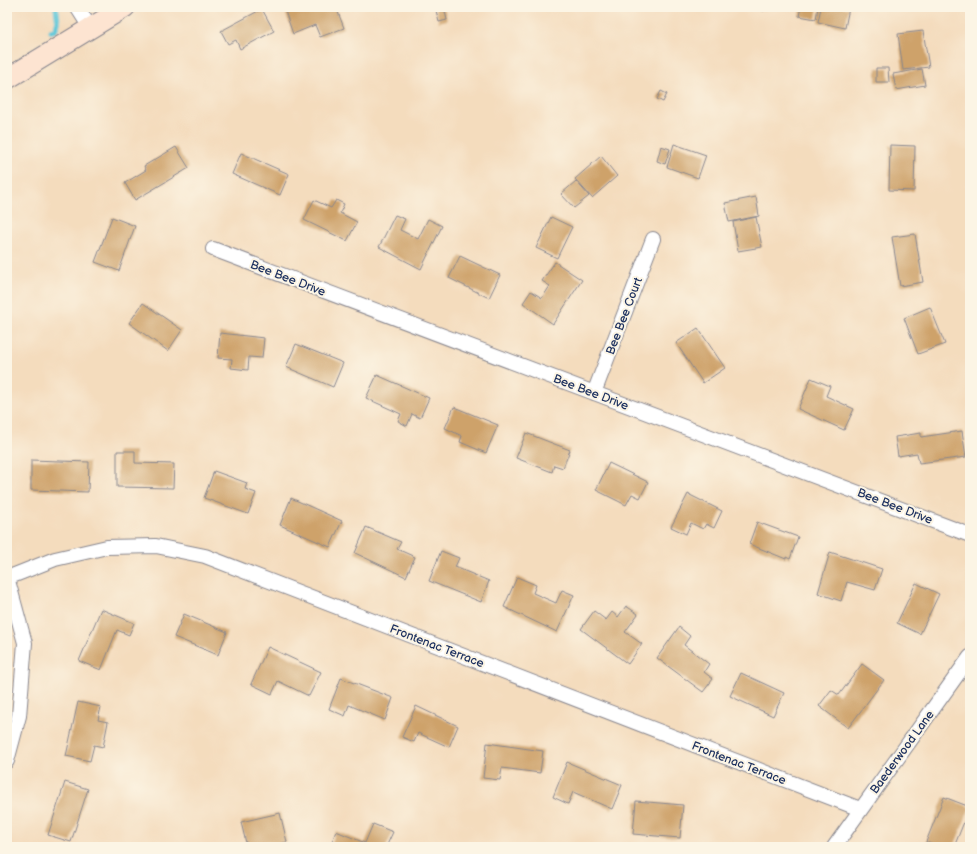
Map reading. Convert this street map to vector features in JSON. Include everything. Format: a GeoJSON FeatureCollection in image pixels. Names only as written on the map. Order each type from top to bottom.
{"type":"FeatureCollection","features":[{"type":"Feature","properties":{"kind":"main road"},"geometry":{"type":"LineString","coordinates":[[7,79],[125,7]]}},
{"type":"Feature","properties":{"kind":"street"},"geometry":{"type":"LineString","coordinates":[[77,7],[91,29]]}},
{"type":"Feature","properties":{"kind":"street","name":"Bee Bee Court"},"geometry":{"type":"LineString","coordinates":[[594,393],[653,238]]}},
{"type":"Feature","properties":{"kind":"street","name":"Bee Bee Drive"},"geometry":{"type":"LineString","coordinates":[[213,250],[970,534]]}},
{"type":"Feature","properties":{"kind":"street","name":"Frontenac Terrace"},"geometry":{"type":"LineString","coordinates":[[7,578],[55,559],[107,547],[156,546],[205,556],[860,810]]}},
{"type":"Feature","properties":{"kind":"street"},"geometry":{"type":"LineString","coordinates":[[7,578],[25,643],[19,716],[7,761]]}},
{"type":"Feature","properties":{"kind":"street","name":"Baederwood Lane"},"geometry":{"type":"LineString","coordinates":[[834,847],[970,658]]}},
{"type":"Feature","properties":{"kind":"building"},"geometry":{"type":"Polygon","coordinates":[[[295,7],[336,7],[344,28],[320,37],[315,25],[293,34],[285,11],[295,7]]]}},
{"type":"Feature","properties":{"kind":"building"},"geometry":{"type":"Polygon","coordinates":[[[435,7],[444,7],[447,20],[439,22],[435,7]]]}},
{"type":"Feature","properties":{"kind":"building"},"geometry":{"type":"Polygon","coordinates":[[[744,7],[765,7],[764,11],[744,7]]]}},
{"type":"Feature","properties":{"kind":"building"},"geometry":{"type":"Polygon","coordinates":[[[801,7],[818,7],[816,19],[799,16],[801,7]]]}},
{"type":"Feature","properties":{"kind":"building"},"geometry":{"type":"Polygon","coordinates":[[[821,7],[849,8],[845,28],[818,22],[821,7]]]}},
{"type":"Feature","properties":{"kind":"building"},"geometry":{"type":"Polygon","coordinates":[[[262,9],[274,31],[240,49],[236,40],[228,44],[221,31],[262,9]]]}},
{"type":"Feature","properties":{"kind":"building"},"geometry":{"type":"Polygon","coordinates":[[[923,31],[929,67],[903,70],[898,34],[923,31]]]}},
{"type":"Feature","properties":{"kind":"building"},"geometry":{"type":"Polygon","coordinates":[[[876,68],[888,68],[889,82],[876,82],[876,68]]]}},
{"type":"Feature","properties":{"kind":"building"},"geometry":{"type":"Polygon","coordinates":[[[922,69],[925,85],[896,90],[893,74],[922,69]]]}},
{"type":"Feature","properties":{"kind":"building"},"geometry":{"type":"Polygon","coordinates":[[[661,91],[667,94],[663,102],[657,99],[661,91]]]}},
{"type":"Feature","properties":{"kind":"building"},"geometry":{"type":"Polygon","coordinates":[[[674,144],[706,155],[698,178],[667,167],[674,144]]]}},
{"type":"Feature","properties":{"kind":"building"},"geometry":{"type":"Polygon","coordinates":[[[890,145],[915,146],[914,191],[889,190],[890,145]]]}},
{"type":"Feature","properties":{"kind":"building"},"geometry":{"type":"Polygon","coordinates":[[[661,146],[670,149],[665,164],[657,161],[661,146]]]}},
{"type":"Feature","properties":{"kind":"building"},"geometry":{"type":"Polygon","coordinates":[[[176,147],[189,168],[135,200],[125,183],[146,170],[144,166],[176,147]]]}},
{"type":"Feature","properties":{"kind":"building"},"geometry":{"type":"Polygon","coordinates":[[[241,153],[289,174],[280,195],[232,174],[241,153]]]}},
{"type":"Feature","properties":{"kind":"building"},"geometry":{"type":"Polygon","coordinates":[[[601,156],[617,176],[592,198],[575,179],[601,156]]]}},
{"type":"Feature","properties":{"kind":"building"},"geometry":{"type":"Polygon","coordinates":[[[576,181],[589,196],[574,208],[561,194],[576,181]]]}},
{"type":"Feature","properties":{"kind":"building"},"geometry":{"type":"Polygon","coordinates":[[[756,197],[759,216],[729,222],[725,203],[756,197]]]}},
{"type":"Feature","properties":{"kind":"building"},"geometry":{"type":"Polygon","coordinates":[[[314,200],[331,208],[336,200],[344,204],[340,213],[357,222],[347,241],[304,220],[314,200]]]}},
{"type":"Feature","properties":{"kind":"building"},"geometry":{"type":"Polygon","coordinates":[[[395,215],[405,219],[400,230],[418,239],[428,219],[442,226],[421,269],[379,247],[395,215]]]}},
{"type":"Feature","properties":{"kind":"building"},"geometry":{"type":"Polygon","coordinates":[[[112,217],[135,226],[119,271],[95,262],[112,217]]]}},
{"type":"Feature","properties":{"kind":"building"},"geometry":{"type":"Polygon","coordinates":[[[551,217],[572,227],[557,258],[536,248],[551,217]]]}},
{"type":"Feature","properties":{"kind":"building"},"geometry":{"type":"Polygon","coordinates":[[[756,217],[762,247],[738,251],[733,222],[756,217]]]}},
{"type":"Feature","properties":{"kind":"building"},"geometry":{"type":"Polygon","coordinates":[[[915,234],[923,282],[900,286],[892,237],[915,234]]]}},
{"type":"Feature","properties":{"kind":"building"},"geometry":{"type":"Polygon","coordinates":[[[460,256],[500,275],[489,298],[449,278],[460,256]]]}},
{"type":"Feature","properties":{"kind":"building"},"geometry":{"type":"Polygon","coordinates":[[[555,262],[582,280],[553,324],[523,303],[531,291],[542,298],[550,286],[542,281],[555,262]]]}},
{"type":"Feature","properties":{"kind":"building"},"geometry":{"type":"Polygon","coordinates":[[[143,303],[182,330],[168,351],[129,323],[143,303]]]}},
{"type":"Feature","properties":{"kind":"building"},"geometry":{"type":"Polygon","coordinates":[[[930,307],[945,344],[918,354],[904,318],[930,307]]]}},
{"type":"Feature","properties":{"kind":"building"},"geometry":{"type":"Polygon","coordinates":[[[698,328],[725,368],[703,383],[676,343],[698,328]]]}},
{"type":"Feature","properties":{"kind":"building"},"geometry":{"type":"Polygon","coordinates":[[[220,333],[264,338],[262,358],[249,357],[248,370],[231,368],[232,359],[218,358],[220,333]]]}},
{"type":"Feature","properties":{"kind":"building"},"geometry":{"type":"Polygon","coordinates":[[[296,344],[343,363],[333,387],[286,367],[296,344]]]}},
{"type":"Feature","properties":{"kind":"building"},"geometry":{"type":"Polygon","coordinates":[[[377,375],[429,398],[420,418],[412,414],[407,426],[398,421],[401,414],[366,398],[377,375]]]}},
{"type":"Feature","properties":{"kind":"building"},"geometry":{"type":"Polygon","coordinates":[[[811,378],[830,386],[826,396],[854,409],[844,430],[798,409],[811,378]]]}},
{"type":"Feature","properties":{"kind":"building"},"geometry":{"type":"Polygon","coordinates":[[[454,407],[498,425],[486,453],[460,442],[462,436],[445,428],[454,407]]]}},
{"type":"Feature","properties":{"kind":"building"},"geometry":{"type":"Polygon","coordinates":[[[962,431],[966,457],[919,463],[917,453],[898,456],[895,437],[921,433],[921,437],[962,431]]]}},
{"type":"Feature","properties":{"kind":"building"},"geometry":{"type":"Polygon","coordinates":[[[526,433],[570,450],[563,468],[554,465],[552,472],[516,458],[526,433]]]}},
{"type":"Feature","properties":{"kind":"building"},"geometry":{"type":"Polygon","coordinates":[[[117,451],[135,451],[135,463],[174,464],[173,488],[117,487],[117,451]]]}},
{"type":"Feature","properties":{"kind":"building"},"geometry":{"type":"Polygon","coordinates":[[[31,460],[89,462],[88,492],[31,490],[31,460]]]}},
{"type":"Feature","properties":{"kind":"building"},"geometry":{"type":"Polygon","coordinates":[[[609,463],[648,482],[640,498],[632,494],[626,505],[596,490],[609,463]]]}},
{"type":"Feature","properties":{"kind":"building"},"geometry":{"type":"Polygon","coordinates":[[[214,471],[247,483],[245,489],[256,493],[248,514],[204,498],[214,471]]]}},
{"type":"Feature","properties":{"kind":"building"},"geometry":{"type":"Polygon","coordinates":[[[688,494],[722,511],[714,528],[706,524],[703,529],[691,523],[686,534],[671,527],[688,494]]]}},
{"type":"Feature","properties":{"kind":"building"},"geometry":{"type":"Polygon","coordinates":[[[291,498],[342,521],[330,547],[280,525],[291,498]]]}},
{"type":"Feature","properties":{"kind":"building"},"geometry":{"type":"Polygon","coordinates":[[[757,522],[798,537],[790,559],[786,557],[786,559],[749,544],[757,522]]]}},
{"type":"Feature","properties":{"kind":"building"},"geometry":{"type":"Polygon","coordinates":[[[366,527],[401,542],[397,549],[415,557],[406,577],[355,553],[366,527]]]}},
{"type":"Feature","properties":{"kind":"building"},"geometry":{"type":"Polygon","coordinates":[[[441,551],[459,558],[455,567],[489,581],[481,602],[429,581],[441,551]]]}},
{"type":"Feature","properties":{"kind":"building"},"geometry":{"type":"Polygon","coordinates":[[[830,552],[882,569],[875,590],[847,582],[841,601],[818,593],[830,552]]]}},
{"type":"Feature","properties":{"kind":"building"},"geometry":{"type":"Polygon","coordinates":[[[517,577],[536,585],[533,593],[556,603],[562,590],[574,595],[557,632],[504,607],[517,577]]]}},
{"type":"Feature","properties":{"kind":"building"},"geometry":{"type":"Polygon","coordinates":[[[916,583],[939,594],[920,634],[897,623],[916,583]]]}},
{"type":"Feature","properties":{"kind":"building"},"geometry":{"type":"Polygon","coordinates":[[[626,606],[638,614],[625,632],[642,644],[628,664],[581,629],[594,611],[606,620],[612,612],[618,617],[626,606]]]}},
{"type":"Feature","properties":{"kind":"building"},"geometry":{"type":"Polygon","coordinates":[[[101,609],[134,623],[129,635],[117,630],[101,670],[79,661],[101,609]]]}},
{"type":"Feature","properties":{"kind":"building"},"geometry":{"type":"Polygon","coordinates":[[[184,614],[227,632],[218,655],[174,637],[184,614]]]}},
{"type":"Feature","properties":{"kind":"building"},"geometry":{"type":"Polygon","coordinates":[[[679,627],[690,636],[684,645],[709,664],[704,672],[713,679],[703,692],[657,658],[679,627]]]}},
{"type":"Feature","properties":{"kind":"building"},"geometry":{"type":"Polygon","coordinates":[[[268,647],[321,672],[309,696],[278,681],[272,694],[251,684],[268,647]]]}},
{"type":"Feature","properties":{"kind":"building"},"geometry":{"type":"Polygon","coordinates":[[[862,664],[884,680],[848,728],[819,706],[831,690],[839,695],[862,664]]]}},
{"type":"Feature","properties":{"kind":"building"},"geometry":{"type":"Polygon","coordinates":[[[741,673],[784,693],[773,716],[730,696],[741,673]]]}},
{"type":"Feature","properties":{"kind":"building"},"geometry":{"type":"Polygon","coordinates":[[[341,678],[393,698],[385,720],[349,705],[345,716],[329,709],[341,678]]]}},
{"type":"Feature","properties":{"kind":"building"},"geometry":{"type":"Polygon","coordinates":[[[78,702],[101,707],[98,720],[108,722],[103,747],[94,745],[90,761],[66,756],[78,702]]]}},
{"type":"Feature","properties":{"kind":"building"},"geometry":{"type":"Polygon","coordinates":[[[416,706],[458,726],[449,747],[418,733],[414,742],[402,737],[416,706]]]}},
{"type":"Feature","properties":{"kind":"building"},"geometry":{"type":"Polygon","coordinates":[[[487,743],[543,751],[540,773],[502,768],[500,780],[483,778],[487,743]]]}},
{"type":"Feature","properties":{"kind":"building"},"geometry":{"type":"Polygon","coordinates":[[[567,762],[622,785],[612,809],[573,792],[568,804],[553,797],[567,762]]]}},
{"type":"Feature","properties":{"kind":"building"},"geometry":{"type":"Polygon","coordinates":[[[65,782],[88,789],[71,842],[48,835],[65,782]]]}},
{"type":"Feature","properties":{"kind":"building"},"geometry":{"type":"Polygon","coordinates":[[[944,797],[970,807],[954,847],[939,847],[926,842],[944,797]]]}},
{"type":"Feature","properties":{"kind":"building"},"geometry":{"type":"Polygon","coordinates":[[[636,801],[683,805],[680,838],[633,834],[636,801]]]}},
{"type":"Feature","properties":{"kind":"building"},"geometry":{"type":"Polygon","coordinates":[[[280,813],[287,842],[267,847],[247,847],[241,822],[280,813]]]}},
{"type":"Feature","properties":{"kind":"building"},"geometry":{"type":"Polygon","coordinates":[[[373,824],[393,832],[386,847],[330,847],[336,831],[365,843],[373,824]]]}},
{"type":"Feature","properties":{"kind":"waterway"},"geometry":{"type":"LineString","coordinates":[[51,31],[55,30],[58,22],[56,7]]}}]}
